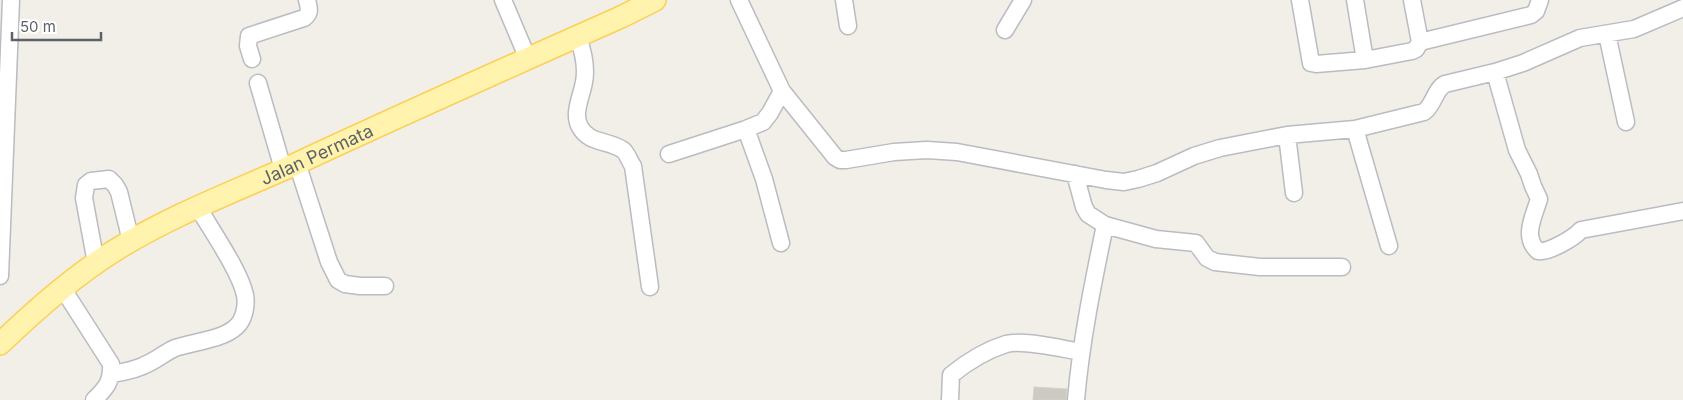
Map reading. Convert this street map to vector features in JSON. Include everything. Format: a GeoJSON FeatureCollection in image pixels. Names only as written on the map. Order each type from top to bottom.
{"type":"FeatureCollection","features":[{"type":"Feature","properties":{"kind":"main road","name":"Jalan Permata"},"geometry":{"type":"LineString","coordinates":[[1,343],[96,263],[131,241],[198,207],[655,0]]}},
{"type":"Feature","properties":{"kind":"street"},"geometry":{"type":"LineString","coordinates":[[0,276],[4,115],[11,0]]}},
{"type":"Feature","properties":{"kind":"street"},"geometry":{"type":"LineString","coordinates":[[252,59],[248,46],[249,36],[308,16],[307,0]]}},
{"type":"Feature","properties":{"kind":"street"},"geometry":{"type":"LineString","coordinates":[[503,0],[528,59]]}},
{"type":"Feature","properties":{"kind":"street"},"geometry":{"type":"LineString","coordinates":[[739,0],[782,91],[834,157],[840,160],[894,152],[927,150],[957,152],[1124,182],[1157,173],[1205,152],[1287,136],[1355,129],[1424,112],[1430,108],[1441,86],[1494,72],[1541,56],[1580,38],[1634,29],[1683,8]]}},
{"type":"Feature","properties":{"kind":"street"},"geometry":{"type":"LineString","coordinates":[[844,0],[848,26]]}},
{"type":"Feature","properties":{"kind":"street"},"geometry":{"type":"LineString","coordinates":[[1005,30],[1023,0]]}},
{"type":"Feature","properties":{"kind":"street"},"geometry":{"type":"LineString","coordinates":[[1300,0],[1310,63],[1316,64],[1365,60],[1412,51],[1419,46],[1420,42],[1412,0]]}},
{"type":"Feature","properties":{"kind":"street"},"geometry":{"type":"LineString","coordinates":[[1355,0],[1365,60]]}},
{"type":"Feature","properties":{"kind":"street"},"geometry":{"type":"LineString","coordinates":[[1420,42],[1530,15],[1536,11],[1540,0]]}},
{"type":"Feature","properties":{"kind":"street"},"geometry":{"type":"LineString","coordinates":[[1608,34],[1626,122]]}},
{"type":"Feature","properties":{"kind":"street"},"geometry":{"type":"LineString","coordinates":[[578,36],[585,66],[584,82],[577,114],[579,126],[590,138],[624,150],[633,166],[650,286]]}},
{"type":"Feature","properties":{"kind":"street"},"geometry":{"type":"LineString","coordinates":[[1494,72],[1517,150],[1539,199],[1529,234],[1532,243],[1538,251],[1548,250],[1571,238],[1581,230],[1683,211]]}},
{"type":"Feature","properties":{"kind":"street"},"geometry":{"type":"LineString","coordinates":[[258,82],[290,166],[338,280],[345,284],[360,286],[385,286]]}},
{"type":"Feature","properties":{"kind":"street"},"geometry":{"type":"LineString","coordinates":[[669,154],[763,122],[782,91]]}},
{"type":"Feature","properties":{"kind":"street"},"geometry":{"type":"LineString","coordinates":[[746,129],[764,179],[781,243]]}},
{"type":"Feature","properties":{"kind":"street"},"geometry":{"type":"LineString","coordinates":[[1355,129],[1390,246]]}},
{"type":"Feature","properties":{"kind":"street"},"geometry":{"type":"LineString","coordinates":[[1287,136],[1294,193]]}},
{"type":"Feature","properties":{"kind":"street"},"geometry":{"type":"LineString","coordinates":[[1075,174],[1084,207],[1088,214],[1105,225],[1156,239],[1196,243],[1207,258],[1216,262],[1260,267],[1342,267]]}},
{"type":"Feature","properties":{"kind":"street"},"geometry":{"type":"LineString","coordinates":[[96,263],[84,198],[86,185],[91,181],[109,179],[115,185],[119,192],[131,241]]}},
{"type":"Feature","properties":{"kind":"street"},"geometry":{"type":"LineString","coordinates":[[111,374],[132,371],[173,349],[220,336],[236,328],[243,317],[246,306],[245,294],[198,207]]}},
{"type":"Feature","properties":{"kind":"street"},"geometry":{"type":"LineString","coordinates":[[1076,400],[1088,306],[1105,225]]}},
{"type":"Feature","properties":{"kind":"street"},"geometry":{"type":"LineString","coordinates":[[63,289],[111,364],[111,378],[106,387],[94,400]]}},
{"type":"Feature","properties":{"kind":"street"},"geometry":{"type":"LineString","coordinates":[[950,400],[951,375],[979,356],[1008,343],[1035,344],[1081,352]]}},
{"type":"Feature","properties":{"kind":"building"},"geometry":{"type":"Polygon","coordinates":[[[1034,387],[1067,389],[1066,400],[1033,400],[1034,387]]]}}]}
